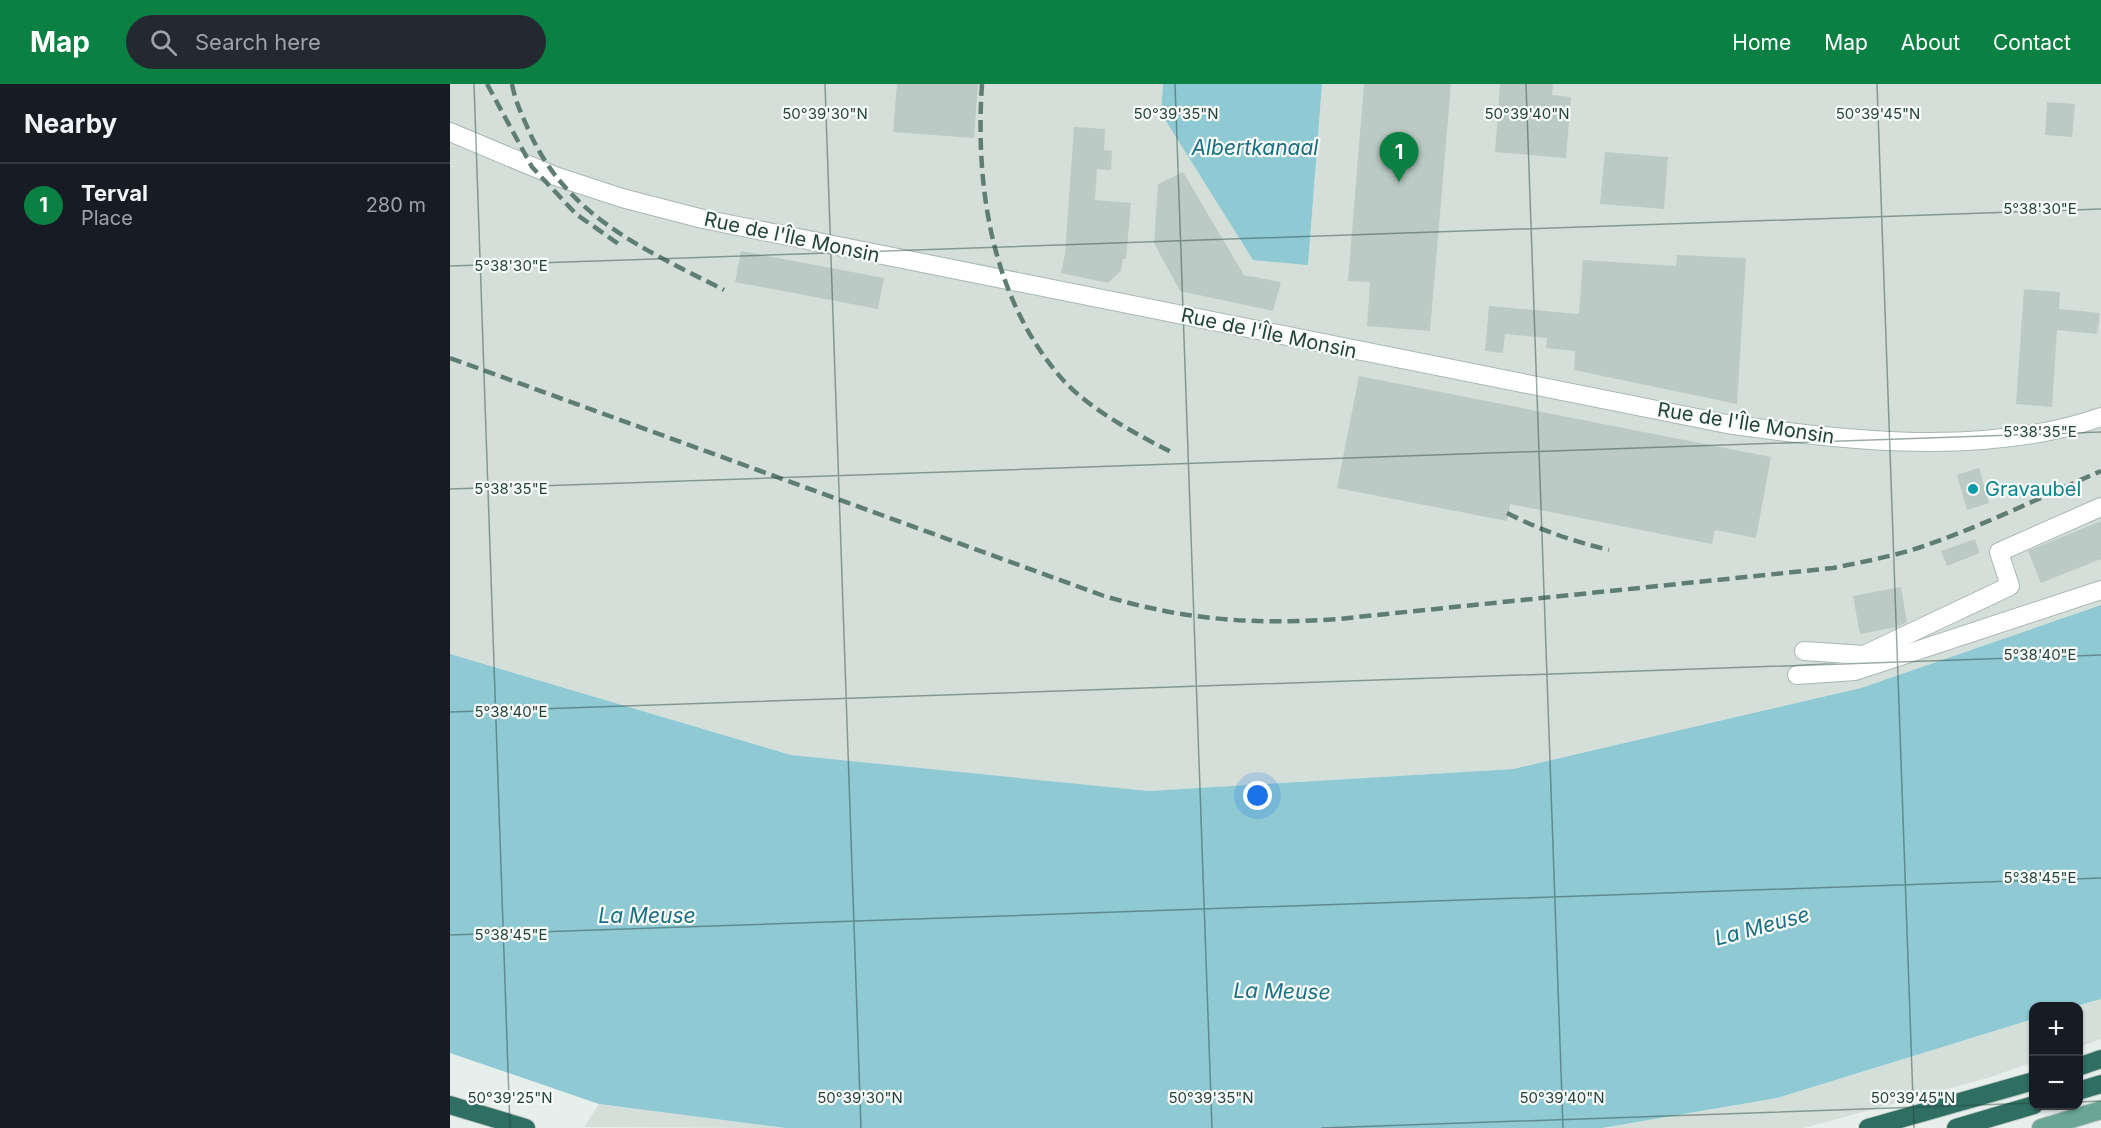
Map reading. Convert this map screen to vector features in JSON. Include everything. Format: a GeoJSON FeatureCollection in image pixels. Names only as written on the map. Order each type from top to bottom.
{"type":"FeatureCollection","features":[{"type":"Feature","properties":{"kind":"highway"},"geometry":{"type":"LineString","coordinates":[[2083,1066],[2101,1059]]}},
{"type":"Feature","properties":{"kind":"highway"},"geometry":{"type":"LineString","coordinates":[[1868,1128],[2029,1082]]}},
{"type":"Feature","properties":{"kind":"highway"},"geometry":{"type":"LineString","coordinates":[[2083,1090],[2101,1084]]}},
{"type":"Feature","properties":{"kind":"highway"},"geometry":{"type":"LineString","coordinates":[[450,1105],[526,1128]]}},
{"type":"Feature","properties":{"kind":"highway"},"geometry":{"type":"LineString","coordinates":[[1956,1128],[2029,1106]]}},
{"type":"Feature","properties":{"kind":"main road"},"geometry":{"type":"LineString","coordinates":[[2041,1128],[2101,1110]]}},
{"type":"Feature","properties":{"kind":"street","name":"Rue de l'Île Monsin"},"geometry":{"type":"LineString","coordinates":[[450,132],[555,176],[622,198],[711,221],[1727,424],[1823,436],[1928,441],[1980,440],[2031,435],[2066,428],[2101,417]]}},
{"type":"Feature","properties":{"kind":"street"},"geometry":{"type":"LineString","coordinates":[[1804,651],[1864,655],[2010,586],[1999,552],[2101,507]]}},
{"type":"Feature","properties":{"kind":"street"},"geometry":{"type":"LineString","coordinates":[[1797,675],[1855,671],[2101,590]]}},
{"type":"Feature","properties":{"kind":"shaded area"},"geometry":{"type":"Polygon","coordinates":[[[450,84],[1163,84],[1161,113],[1308,265],[1322,84],[2101,84],[2101,605],[1861,688],[1513,769],[1149,791],[791,755],[450,654],[450,84]]]}},
{"type":"Feature","properties":{"kind":"shaded area"},"geometry":{"type":"Polygon","coordinates":[[[2101,999],[2101,1039],[2083,1046],[2083,1004],[2101,999]]]}},
{"type":"Feature","properties":{"kind":"shaded area"},"geometry":{"type":"Polygon","coordinates":[[[2029,1020],[2029,1063],[1991,1077],[1819,1124],[1803,1128],[1602,1128],[1777,1098],[2029,1020]]]}},
{"type":"Feature","properties":{"kind":"shaded area"},"geometry":{"type":"Polygon","coordinates":[[[599,1104],[786,1128],[584,1127],[599,1104]]]}},
{"type":"Feature","properties":{"kind":"water","name":"Albertkanaal"},"geometry":{"type":"Polygon","coordinates":[[[1163,84],[1322,84],[1308,265],[1253,260],[1161,113],[1163,84]]]}},
{"type":"Feature","properties":{"kind":"water","name":"La Meuse"},"geometry":{"type":"Polygon","coordinates":[[[2101,605],[2101,999],[2083,1004],[2083,1002],[2029,1002],[2029,1020],[1777,1098],[1602,1128],[786,1128],[599,1104],[450,1053],[450,654],[791,755],[1149,791],[1513,769],[1861,688],[2101,605]]]}},
{"type":"Feature","properties":{"kind":"building"},"geometry":{"type":"Polygon","coordinates":[[[897,84],[978,84],[974,138],[893,132],[897,84]]]}},
{"type":"Feature","properties":{"kind":"building"},"geometry":{"type":"Polygon","coordinates":[[[1364,84],[1451,84],[1430,331],[1367,326],[1370,282],[1348,281],[1364,84]]]}},
{"type":"Feature","properties":{"kind":"building"},"geometry":{"type":"Polygon","coordinates":[[[1500,84],[1553,84],[1552,95],[1571,97],[1566,158],[1495,152],[1500,84]]]}},
{"type":"Feature","properties":{"kind":"building"},"geometry":{"type":"Polygon","coordinates":[[[2047,102],[2075,104],[2072,137],[2045,135],[2047,102]]]}},
{"type":"Feature","properties":{"kind":"building"},"geometry":{"type":"Polygon","coordinates":[[[1074,127],[1105,129],[1104,150],[1112,151],[1111,170],[1097,169],[1095,200],[1131,203],[1126,259],[1123,259],[1121,271],[1108,283],[1061,273],[1065,254],[1074,127]]]}},
{"type":"Feature","properties":{"kind":"building"},"geometry":{"type":"Polygon","coordinates":[[[1605,152],[1668,157],[1664,209],[1600,204],[1605,152]]]}},
{"type":"Feature","properties":{"kind":"building"},"geometry":{"type":"Polygon","coordinates":[[[1183,172],[1244,275],[1281,282],[1273,311],[1180,291],[1154,243],[1158,184],[1183,172]]]}},
{"type":"Feature","properties":{"kind":"building"},"geometry":{"type":"Polygon","coordinates":[[[741,251],[884,278],[878,309],[735,282],[741,251]]]}},
{"type":"Feature","properties":{"kind":"building"},"geometry":{"type":"Polygon","coordinates":[[[1677,255],[1746,258],[1737,404],[1574,370],[1575,351],[1546,348],[1547,338],[1505,334],[1503,353],[1485,351],[1489,306],[1579,314],[1583,260],[1676,266],[1677,255]]]}},
{"type":"Feature","properties":{"kind":"building"},"geometry":{"type":"Polygon","coordinates":[[[2024,289],[2060,292],[2059,309],[2100,313],[2097,334],[2057,330],[2052,407],[2016,404],[2024,289]]]}},
{"type":"Feature","properties":{"kind":"building"},"geometry":{"type":"Polygon","coordinates":[[[1359,376],[1771,457],[1756,538],[1715,530],[1712,544],[1510,504],[1507,521],[1337,488],[1359,376]]]}},
{"type":"Feature","properties":{"kind":"building","name":"Gravaubel"},"geometry":{"type":"Polygon","coordinates":[[[1979,468],[1989,503],[1967,510],[1957,475],[1979,468]]]}},
{"type":"Feature","properties":{"kind":"building"},"geometry":{"type":"Polygon","coordinates":[[[2101,521],[2101,559],[2041,583],[2028,551],[2101,521]]]}},
{"type":"Feature","properties":{"kind":"building"},"geometry":{"type":"Polygon","coordinates":[[[1975,539],[1980,553],[1947,566],[1941,551],[1975,539]]]}},
{"type":"Feature","properties":{"kind":"building"},"geometry":{"type":"Polygon","coordinates":[[[1901,587],[1907,622],[1897,627],[1860,634],[1853,596],[1901,587]]]}},
{"type":"Feature","properties":{"kind":"railway"},"geometry":{"type":"LineString","coordinates":[[487,84],[532,167],[576,214],[620,245]]}},
{"type":"Feature","properties":{"kind":"railway"},"geometry":{"type":"LineString","coordinates":[[512,84],[521,114],[545,161],[587,209],[638,245],[724,290]]}},
{"type":"Feature","properties":{"kind":"railway"},"geometry":{"type":"LineString","coordinates":[[982,84],[982,163],[986,203],[993,242],[1020,315],[1040,350],[1075,392],[1114,421],[1171,452]]}},
{"type":"Feature","properties":{"kind":"railway"},"geometry":{"type":"LineString","coordinates":[[450,358],[1104,596],[1163,611],[1248,621],[1338,619],[1833,568],[1897,554],[1941,540],[2101,471]]}},
{"type":"Feature","properties":{"kind":"railway"},"geometry":{"type":"LineString","coordinates":[[1507,513],[1556,534],[1609,550]]}},
{"type":"Feature","properties":{"kind":"place","name":"Terval"},"geometry":{"type":"Point","coordinates":[1399,182]}},
{"type":"Feature","properties":{"kind":"place","name":"Gravaubel"},"geometry":{"type":"Point","coordinates":[1973,489]}}]}
